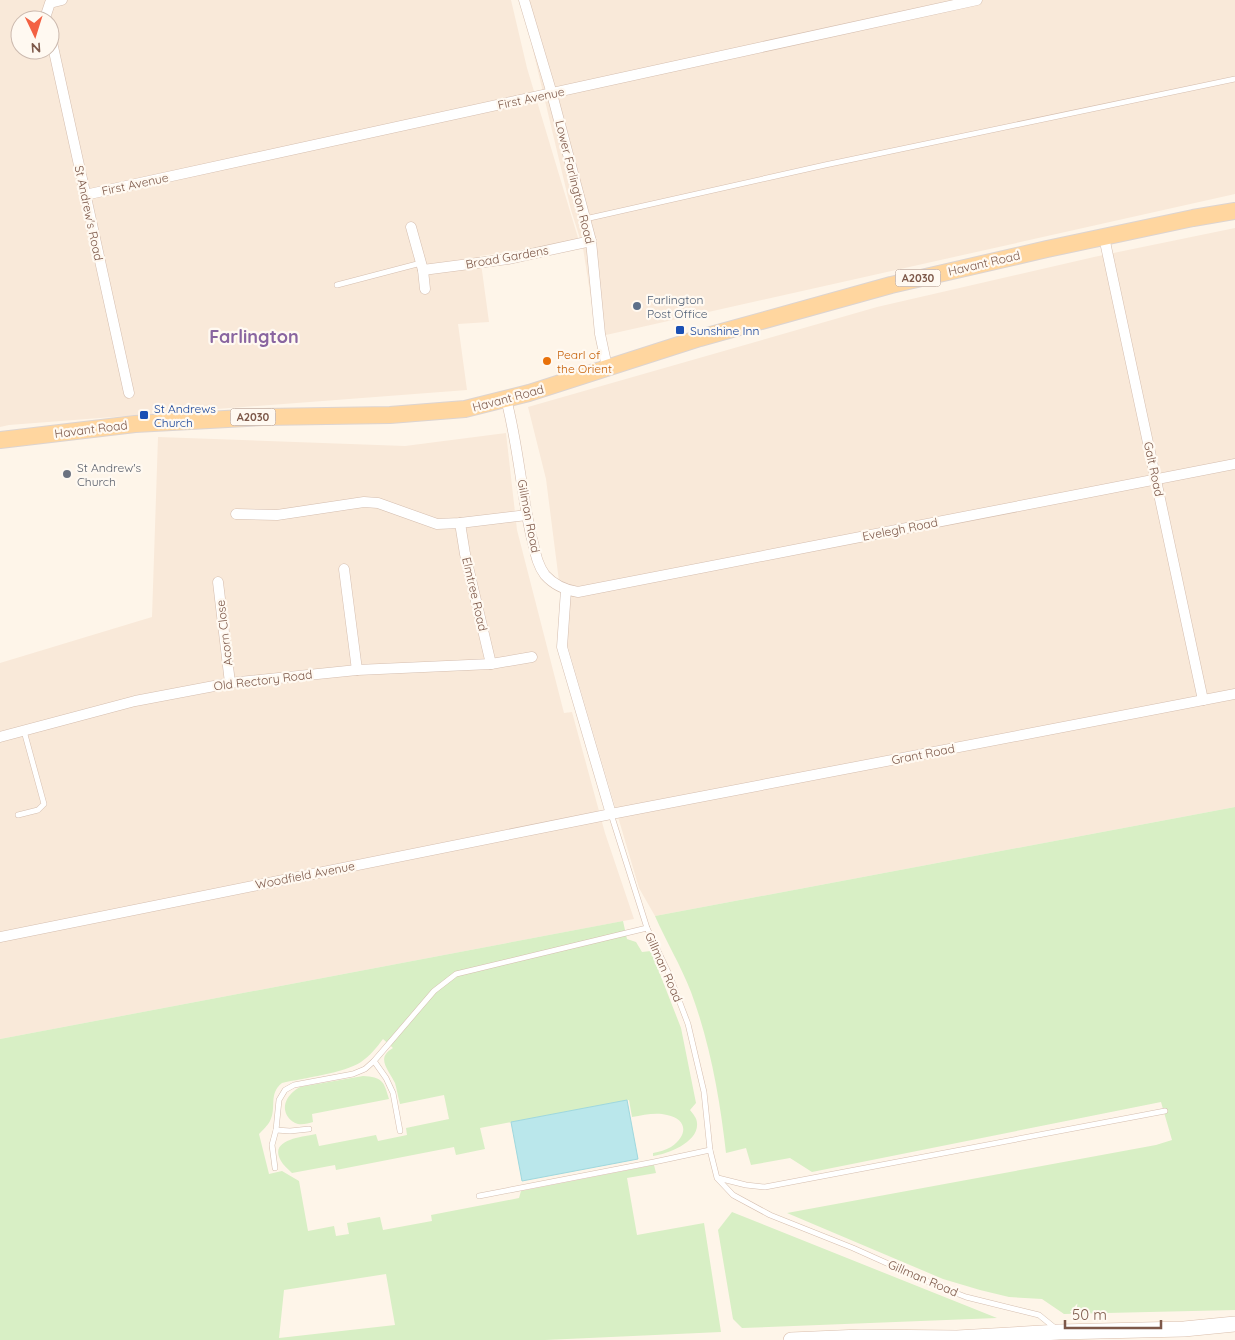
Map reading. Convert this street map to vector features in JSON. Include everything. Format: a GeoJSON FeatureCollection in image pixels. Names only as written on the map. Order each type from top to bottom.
{"type":"FeatureCollection","features":[{"type":"Feature","properties":{"kind":"main road","name":"Havant Road"},"geometry":{"type":"LineString","coordinates":[[0,440],[135,424],[263,417],[390,415],[443,412],[472,407],[565,382],[607,367],[763,320],[890,285],[1047,248],[1235,211]]}},
{"type":"Feature","properties":{"kind":"main road"},"geometry":{"type":"LineString","coordinates":[[791,1340],[861,1337],[957,1338],[1059,1332],[1184,1329],[1235,1324]]}},
{"type":"Feature","properties":{"kind":"street"},"geometry":{"type":"LineString","coordinates":[[48,10],[50,3],[62,0]]}},
{"type":"Feature","properties":{"kind":"street","name":"Lower Farlington Road"},"geometry":{"type":"LineString","coordinates":[[524,0],[552,94],[591,241],[600,334],[607,367]]}},
{"type":"Feature","properties":{"kind":"street","name":"First Avenue"},"geometry":{"type":"LineString","coordinates":[[85,195],[976,0]]}},
{"type":"Feature","properties":{"kind":"street","name":"St Andrew's Road"},"geometry":{"type":"LineString","coordinates":[[56,60],[129,394]]}},
{"type":"Feature","properties":{"kind":"street"},"geometry":{"type":"LineString","coordinates":[[411,227],[422,266],[425,289]]}},
{"type":"Feature","properties":{"kind":"street","name":"Galt Road"},"geometry":{"type":"LineString","coordinates":[[1104,237],[1203,700]]}},
{"type":"Feature","properties":{"kind":"street","name":"Broad Gardens"},"geometry":{"type":"LineString","coordinates":[[422,266],[508,259],[591,241]]}},
{"type":"Feature","properties":{"kind":"street","name":"Gillman Road"},"geometry":{"type":"LineString","coordinates":[[506,399],[512,423],[527,515],[538,562],[546,575],[566,590],[562,647],[610,814]]}},
{"type":"Feature","properties":{"kind":"street","name":"Evelegh Road"},"geometry":{"type":"LineString","coordinates":[[566,590],[578,592],[1235,464]]}},
{"type":"Feature","properties":{"kind":"street"},"geometry":{"type":"LineString","coordinates":[[236,514],[277,515],[364,502],[378,503],[437,524],[527,515]]}},
{"type":"Feature","properties":{"kind":"street","name":"Elmtree Road"},"geometry":{"type":"LineString","coordinates":[[460,523],[492,664]]}},
{"type":"Feature","properties":{"kind":"street"},"geometry":{"type":"LineString","coordinates":[[344,569],[357,670]]}},
{"type":"Feature","properties":{"kind":"street","name":"Acorn Close"},"geometry":{"type":"LineString","coordinates":[[218,582],[230,683]]}},
{"type":"Feature","properties":{"kind":"street","name":"Old Rectory Road"},"geometry":{"type":"LineString","coordinates":[[0,737],[135,701],[230,683],[357,670],[492,664],[532,657]]}},
{"type":"Feature","properties":{"kind":"street","name":"Grant Road"},"geometry":{"type":"LineString","coordinates":[[610,814],[1235,694]]}},
{"type":"Feature","properties":{"kind":"street","name":"Woodfield Avenue"},"geometry":{"type":"LineString","coordinates":[[0,937],[610,814]]}},
{"type":"Feature","properties":{"kind":"lane"},"geometry":{"type":"LineString","coordinates":[[585,219],[834,163],[1235,79]]}},
{"type":"Feature","properties":{"kind":"lane"},"geometry":{"type":"LineString","coordinates":[[337,285],[422,266]]}},
{"type":"Feature","properties":{"kind":"lane"},"geometry":{"type":"LineString","coordinates":[[18,815],[38,810],[44,804],[24,730]]}},
{"type":"Feature","properties":{"kind":"lane","name":"Gillman Road"},"geometry":{"type":"LineString","coordinates":[[610,814],[647,928],[669,974],[688,1024],[704,1092],[710,1150],[717,1178],[733,1195],[770,1215],[854,1248],[966,1297],[1040,1315],[1059,1332]]}},
{"type":"Feature","properties":{"kind":"lane"},"geometry":{"type":"LineString","coordinates":[[275,1168],[272,1145],[276,1130],[279,1100],[285,1090],[294,1085],[352,1074],[365,1069],[434,991],[456,974],[647,928]]}},
{"type":"Feature","properties":{"kind":"lane"},"geometry":{"type":"LineString","coordinates":[[374,1061],[386,1078],[393,1093],[400,1131]]}},
{"type":"Feature","properties":{"kind":"lane"},"geometry":{"type":"LineString","coordinates":[[717,1178],[746,1185],[766,1187],[1165,1111]]}},
{"type":"Feature","properties":{"kind":"lane"},"geometry":{"type":"LineString","coordinates":[[276,1130],[309,1129]]}},
{"type":"Feature","properties":{"kind":"lane"},"geometry":{"type":"LineString","coordinates":[[479,1196],[710,1150]]}},
{"type":"Feature","properties":{"kind":"shaded area"},"geometry":{"type":"Polygon","coordinates":[[[0,0],[511,0],[527,68],[579,241],[480,256],[489,322],[458,324],[467,390],[0,427],[0,0]]]}},
{"type":"Feature","properties":{"kind":"shaded area"},"geometry":{"type":"Polygon","coordinates":[[[521,0],[1235,0],[1235,194],[597,337],[583,248],[571,210],[521,0]]]}},
{"type":"Feature","properties":{"kind":"shaded area"},"geometry":{"type":"Polygon","coordinates":[[[1235,228],[1235,807],[655,916],[639,888],[567,644],[546,479],[528,407],[877,307],[1094,257],[1235,228]]]}},
{"type":"Feature","properties":{"kind":"shaded area"},"geometry":{"type":"Polygon","coordinates":[[[506,433],[517,530],[564,713],[572,712],[605,833],[634,919],[0,1039],[0,663],[152,617],[158,437],[405,446],[506,433]]]}},
{"type":"Feature","properties":{"kind":"green space"},"geometry":{"type":"Polygon","coordinates":[[[1235,807],[1235,1310],[1064,1314],[1042,1299],[1009,1297],[943,1279],[787,1213],[1156,1145],[1172,1140],[1161,1102],[812,1172],[790,1158],[751,1165],[746,1148],[726,1153],[721,1112],[704,1031],[687,982],[655,916],[1235,807]]]}},
{"type":"Feature","properties":{"kind":"green space"},"geometry":{"type":"Polygon","coordinates":[[[623,921],[627,939],[636,942],[642,952],[651,951],[681,1028],[696,1103],[690,1110],[697,1123],[693,1136],[681,1146],[666,1153],[653,1156],[653,1153],[667,1149],[677,1143],[683,1133],[682,1124],[674,1117],[663,1114],[632,1117],[629,1100],[480,1128],[485,1149],[456,1155],[454,1147],[336,1170],[335,1165],[292,1173],[282,1162],[278,1154],[279,1148],[289,1140],[316,1134],[319,1146],[376,1135],[378,1141],[407,1135],[406,1128],[449,1119],[444,1095],[400,1104],[395,1083],[384,1060],[388,1052],[393,1048],[383,1039],[367,1057],[354,1066],[282,1083],[275,1092],[270,1121],[259,1134],[269,1174],[282,1171],[299,1181],[308,1231],[334,1226],[336,1236],[349,1234],[347,1223],[380,1217],[383,1230],[432,1221],[431,1215],[519,1198],[521,1191],[654,1165],[656,1173],[627,1178],[637,1235],[704,1223],[721,1332],[545,1340],[0,1340],[0,1039],[623,921]],[[386,1274],[284,1290],[279,1338],[395,1325],[386,1274]]]}},
{"type":"Feature","properties":{"kind":"green space"},"geometry":{"type":"Polygon","coordinates":[[[363,1076],[374,1077],[381,1081],[386,1088],[389,1099],[312,1114],[313,1122],[306,1124],[297,1124],[288,1117],[285,1104],[289,1096],[300,1087],[363,1076]]]}},
{"type":"Feature","properties":{"kind":"green space"},"geometry":{"type":"Polygon","coordinates":[[[732,1212],[997,1318],[742,1328],[733,1319],[718,1230],[732,1212]]]}},
{"type":"Feature","properties":{"kind":"water"},"geometry":{"type":"Polygon","coordinates":[[[627,1100],[638,1159],[522,1181],[511,1122],[627,1100]]]}},
{"type":"Feature","properties":{"kind":"place","name":"Farlington Post Office"},"geometry":{"type":"Point","coordinates":[637,306]}},
{"type":"Feature","properties":{"kind":"place","name":"Sunshine Inn"},"geometry":{"type":"Point","coordinates":[680,330]}},
{"type":"Feature","properties":{"kind":"place","name":"Pearl of the Orient"},"geometry":{"type":"Point","coordinates":[547,361]}},
{"type":"Feature","properties":{"kind":"place","name":"St Andrews Church"},"geometry":{"type":"Point","coordinates":[144,415]}},
{"type":"Feature","properties":{"kind":"place","name":"St Andrew's Church"},"geometry":{"type":"Point","coordinates":[67,474]}},
{"type":"Feature","properties":{"kind":"district","name":"Farlington"},"geometry":{"type":"Point","coordinates":[254,336]}}]}
